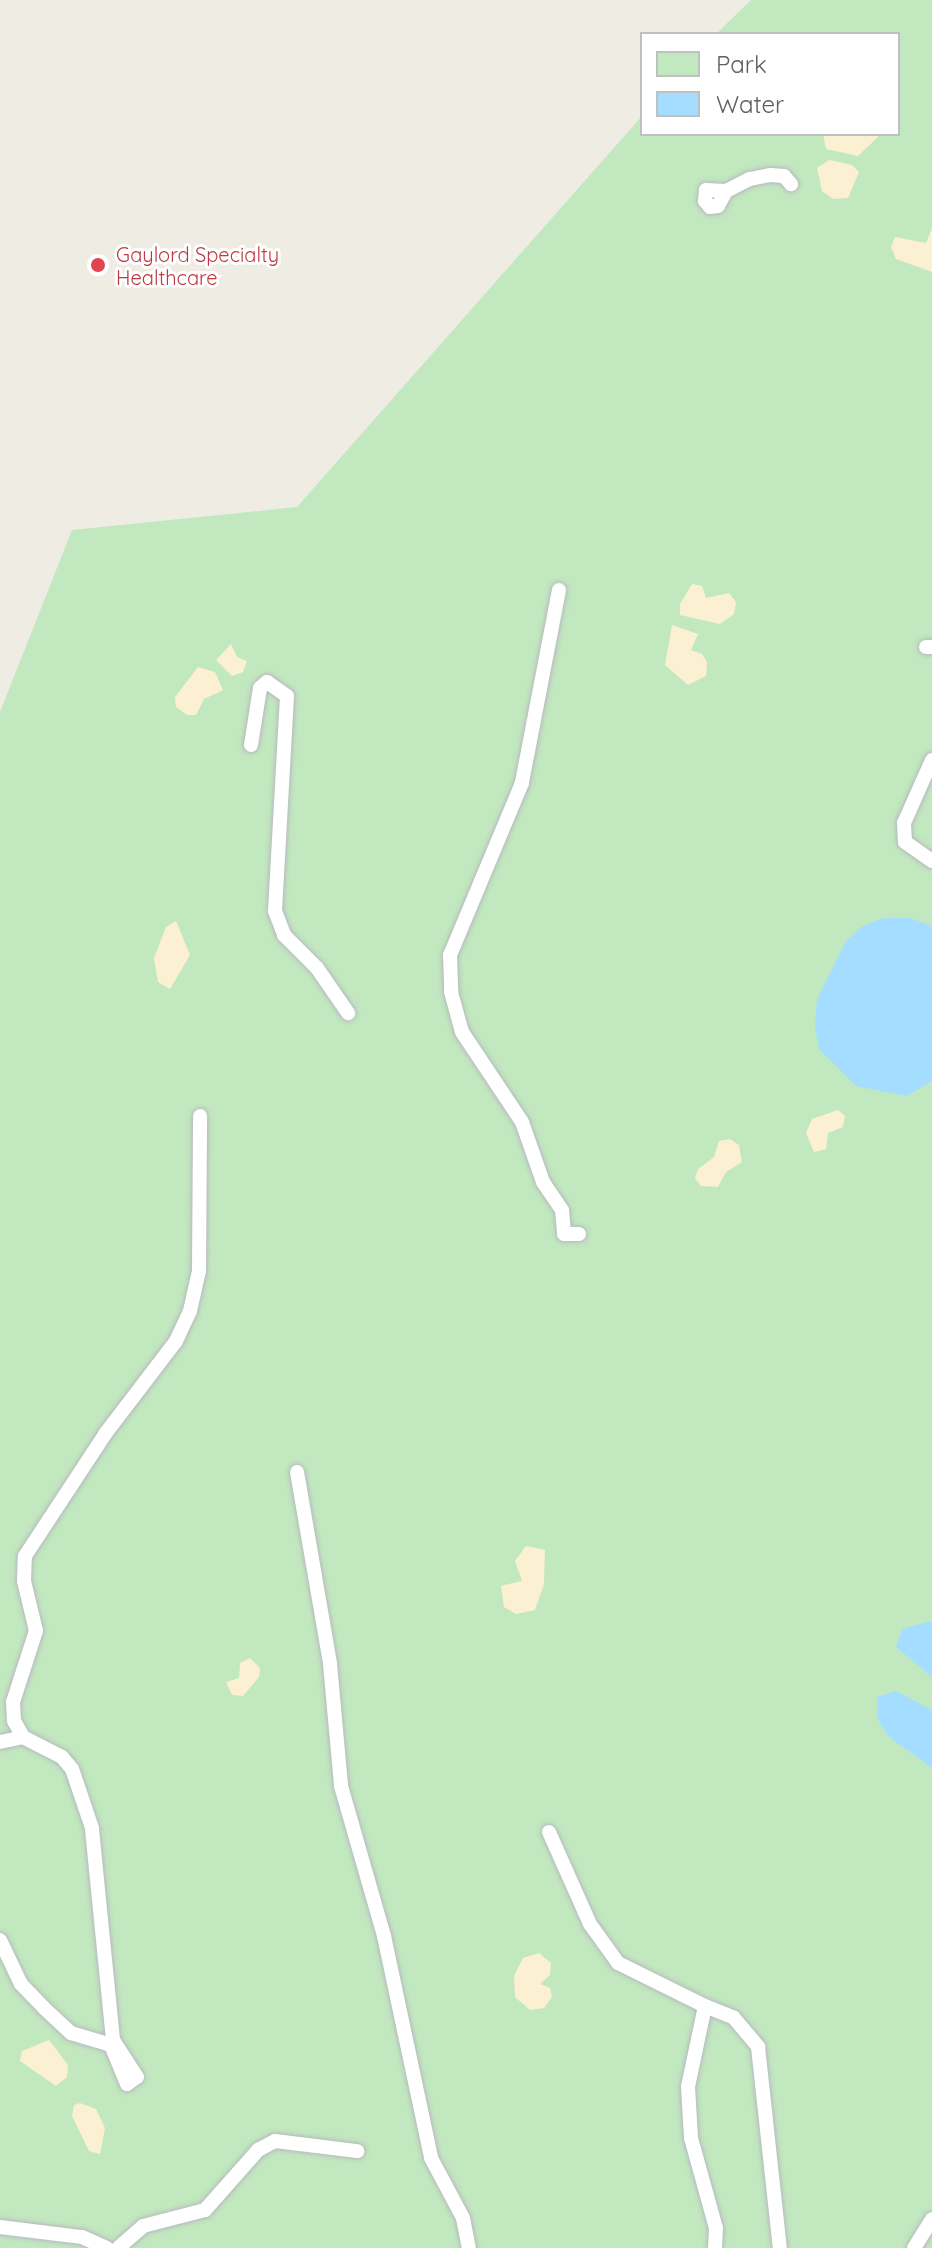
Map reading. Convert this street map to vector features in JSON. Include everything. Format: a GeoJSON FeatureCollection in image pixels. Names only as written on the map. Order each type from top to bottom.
{"type":"FeatureCollection","features":[{"type":"Feature","properties":{"kind":"lane"},"geometry":{"type":"LineString","coordinates":[[726,191],[771,175],[784,176],[791,184]]}},
{"type":"Feature","properties":{"kind":"lane"},"geometry":{"type":"LineString","coordinates":[[559,590],[522,783],[450,955],[451,992],[462,1032],[522,1122],[543,1182],[562,1210],[564,1234],[579,1234]]}},
{"type":"Feature","properties":{"kind":"lane"},"geometry":{"type":"LineString","coordinates":[[251,745],[260,688],[267,682],[287,696],[275,911],[284,935],[317,968],[348,1013]]}},
{"type":"Feature","properties":{"kind":"lane"},"geometry":{"type":"LineString","coordinates":[[932,760],[904,823],[905,842],[932,861]]}},
{"type":"Feature","properties":{"kind":"lane"},"geometry":{"type":"LineString","coordinates":[[23,1737],[13,1702],[36,1631],[24,1581],[25,1556],[105,1434],[176,1341],[190,1311],[199,1271],[200,1116]]}},
{"type":"Feature","properties":{"kind":"lane"},"geometry":{"type":"LineString","coordinates":[[297,1472],[330,1664],[341,1786],[384,1936],[431,2158],[463,2218],[469,2248]]}},
{"type":"Feature","properties":{"kind":"lane"},"geometry":{"type":"LineString","coordinates":[[0,1742],[23,1737],[62,1757],[72,1769],[92,1828],[113,2040],[137,2077],[127,2084],[111,2045],[71,2033],[44,2008],[21,1984],[0,1940]]}},
{"type":"Feature","properties":{"kind":"lane"},"geometry":{"type":"LineString","coordinates":[[549,1832],[590,1924],[618,1963],[734,2018],[758,2047],[780,2248]]}},
{"type":"Feature","properties":{"kind":"lane"},"geometry":{"type":"LineString","coordinates":[[705,2006],[688,2087],[691,2138],[716,2228],[715,2248]]}},
{"type":"Feature","properties":{"kind":"lane"},"geometry":{"type":"LineString","coordinates":[[0,2227],[105,2246],[122,2242],[164,2219],[205,2210],[258,2150],[275,2141],[357,2151]]}},
{"type":"Feature","properties":{"kind":"lane"},"geometry":{"type":"LineString","coordinates":[[914,2248],[931,2224]]}},
{"type":"Feature","properties":{"kind":"green space"},"geometry":{"type":"Polygon","coordinates":[[[751,0],[932,0],[932,2248],[0,2248],[0,712],[72,530],[297,507],[640,118],[640,136],[900,136],[900,32],[718,32],[751,0]]]}},
{"type":"Feature","properties":{"kind":"sand"},"geometry":{"type":"Polygon","coordinates":[[[823,136],[879,136],[858,156],[826,149],[823,136]]]}},
{"type":"Feature","properties":{"kind":"sand"},"geometry":{"type":"Polygon","coordinates":[[[829,160],[852,165],[859,172],[848,198],[833,199],[822,191],[817,168],[829,160]]]}},
{"type":"Feature","properties":{"kind":"sand"},"geometry":{"type":"Polygon","coordinates":[[[932,228],[932,272],[896,259],[891,247],[895,237],[926,243],[932,228]]]}},
{"type":"Feature","properties":{"kind":"sand"},"geometry":{"type":"Polygon","coordinates":[[[692,584],[702,586],[706,598],[729,593],[736,602],[734,614],[720,624],[680,615],[680,604],[692,584]]]}},
{"type":"Feature","properties":{"kind":"sand"},"geometry":{"type":"Polygon","coordinates":[[[672,625],[698,634],[691,650],[702,654],[707,662],[706,676],[688,685],[665,665],[672,625]]]}},
{"type":"Feature","properties":{"kind":"sand"},"geometry":{"type":"Polygon","coordinates":[[[231,644],[237,657],[247,661],[243,672],[232,676],[216,660],[231,644]]]}},
{"type":"Feature","properties":{"kind":"sand"},"geometry":{"type":"Polygon","coordinates":[[[198,667],[215,672],[223,690],[204,699],[196,715],[187,715],[176,707],[175,697],[198,667]]]}},
{"type":"Feature","properties":{"kind":"sand"},"geometry":{"type":"Polygon","coordinates":[[[176,921],[190,955],[170,989],[158,982],[154,958],[166,927],[176,921]]]}},
{"type":"Feature","properties":{"kind":"sand"},"geometry":{"type":"Polygon","coordinates":[[[838,1110],[845,1116],[843,1127],[828,1133],[826,1149],[814,1152],[806,1133],[812,1119],[838,1110]]]}},
{"type":"Feature","properties":{"kind":"sand"},"geometry":{"type":"Polygon","coordinates":[[[730,1139],[739,1145],[742,1162],[726,1172],[718,1187],[701,1186],[695,1178],[698,1169],[714,1157],[719,1141],[730,1139]]]}},
{"type":"Feature","properties":{"kind":"sand"},"geometry":{"type":"Polygon","coordinates":[[[526,1546],[545,1550],[544,1584],[535,1610],[516,1614],[504,1607],[501,1586],[522,1581],[515,1561],[526,1546]]]}},
{"type":"Feature","properties":{"kind":"sand"},"geometry":{"type":"Polygon","coordinates":[[[250,1658],[260,1668],[259,1677],[243,1696],[232,1695],[226,1682],[239,1678],[240,1663],[250,1658]]]}},
{"type":"Feature","properties":{"kind":"sand"},"geometry":{"type":"Polygon","coordinates":[[[539,1953],[551,1963],[550,1975],[540,1984],[550,1988],[552,1997],[544,2008],[530,2010],[515,1997],[514,1976],[523,1958],[539,1953]]]}},
{"type":"Feature","properties":{"kind":"sand"},"geometry":{"type":"Polygon","coordinates":[[[49,2040],[68,2065],[67,2077],[56,2086],[20,2061],[22,2051],[49,2040]]]}},
{"type":"Feature","properties":{"kind":"sand"},"geometry":{"type":"Polygon","coordinates":[[[80,2103],[96,2109],[105,2128],[100,2154],[89,2151],[72,2116],[74,2105],[80,2103]]]}},
{"type":"Feature","properties":{"kind":"water"},"geometry":{"type":"Polygon","coordinates":[[[884,918],[910,918],[932,926],[932,1081],[907,1096],[856,1086],[819,1049],[815,1029],[817,999],[846,941],[863,926],[884,918]]]}},
{"type":"Feature","properties":{"kind":"water"},"geometry":{"type":"Polygon","coordinates":[[[932,1621],[932,1677],[896,1647],[902,1629],[932,1621]]]}},
{"type":"Feature","properties":{"kind":"water"},"geometry":{"type":"Polygon","coordinates":[[[896,1691],[932,1710],[932,1768],[889,1737],[877,1718],[877,1697],[896,1691]]]}},
{"type":"Feature","properties":{"kind":"place","name":"Gaylord Specialty Healthcare"},"geometry":{"type":"Point","coordinates":[98,265]}}]}
